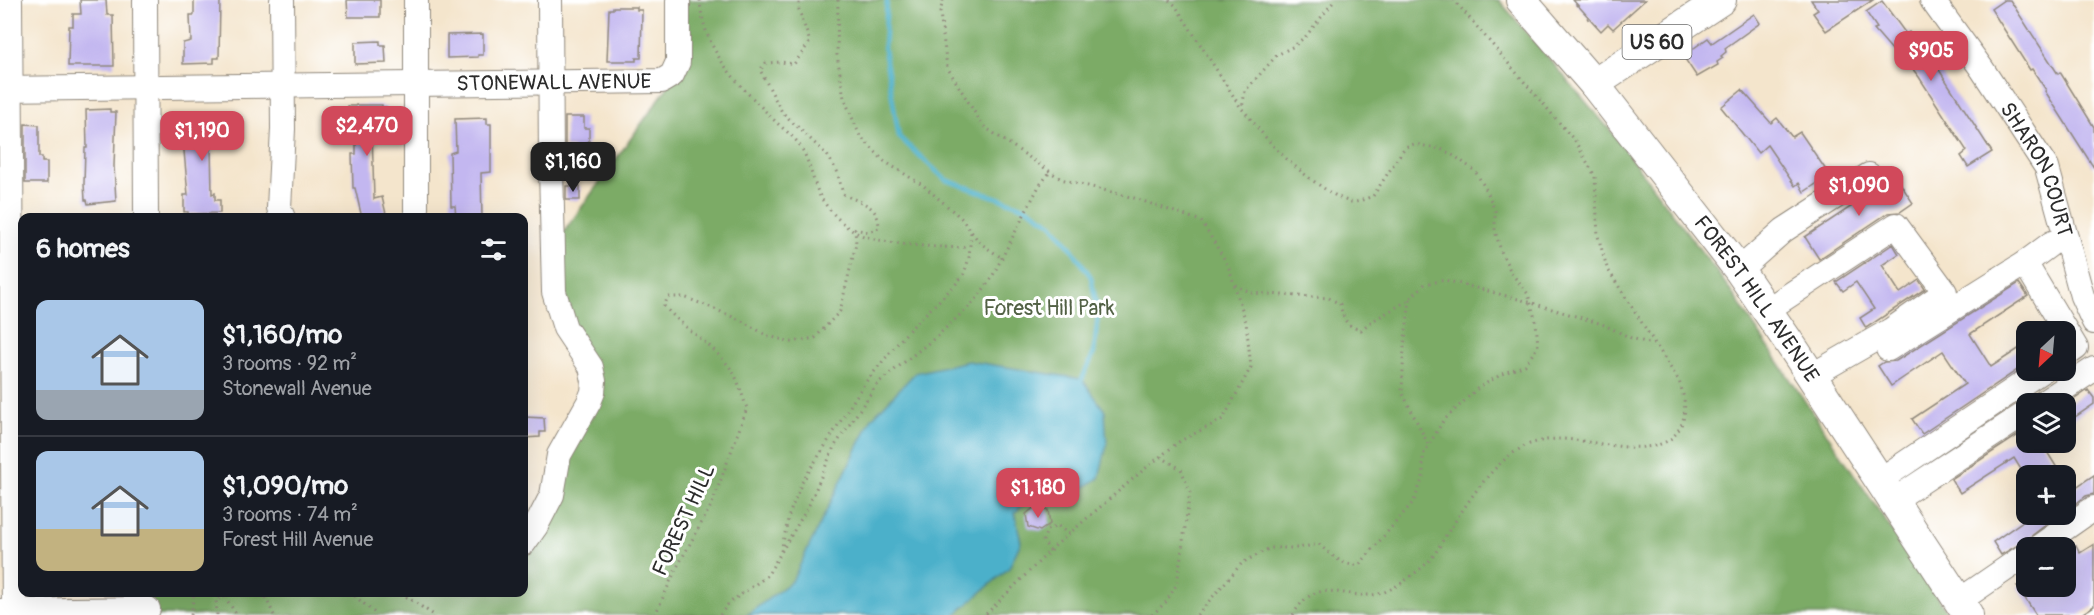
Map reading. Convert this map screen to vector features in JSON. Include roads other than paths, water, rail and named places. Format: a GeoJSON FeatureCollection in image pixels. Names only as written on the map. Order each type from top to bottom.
{"type":"FeatureCollection","features":[{"type":"Feature","properties":{"kind":"main road","name":"FOREST HILL AVENUE"},"geometry":{"type":"LineString","coordinates":[[1521,0],[1594,84],[1739,270],[1964,608]]}},
{"type":"Feature","properties":{"kind":"main road","name":"US 60"},"geometry":{"type":"LineString","coordinates":[[1594,84],[1721,0]]}},
{"type":"Feature","properties":{"kind":"street"},"geometry":{"type":"LineString","coordinates":[[10,0],[5,89],[12,349],[18,471]]}},
{"type":"Feature","properties":{"kind":"street"},"geometry":{"type":"LineString","coordinates":[[145,0],[146,213]]}},
{"type":"Feature","properties":{"kind":"street"},"geometry":{"type":"LineString","coordinates":[[281,213],[279,208],[283,129],[282,0]]}},
{"type":"Feature","properties":{"kind":"street"},"geometry":{"type":"LineString","coordinates":[[416,0],[416,213]]}},
{"type":"Feature","properties":{"kind":"street"},"geometry":{"type":"LineString","coordinates":[[528,537],[552,495],[559,455],[589,402],[594,381],[591,367],[565,328],[554,292],[550,0]]}},
{"type":"Feature","properties":{"kind":"street","name":"STONEWALL AVENUE"},"geometry":{"type":"LineString","coordinates":[[5,89],[662,81],[672,75],[678,62],[678,0]]}},
{"type":"Feature","properties":{"kind":"street","name":"SHARON COURT"},"geometry":{"type":"LineString","coordinates":[[1932,0],[1982,69],[2047,168],[2082,296],[2094,322]]}},
{"type":"Feature","properties":{"kind":"street"},"geometry":{"type":"LineString","coordinates":[[1739,270],[1784,230],[1869,175]]}},
{"type":"Feature","properties":{"kind":"street"},"geometry":{"type":"LineString","coordinates":[[1767,310],[1896,225],[1945,292],[1816,383]]}},
{"type":"Feature","properties":{"kind":"street"},"geometry":{"type":"LineString","coordinates":[[1816,383],[1900,343],[2025,263],[2052,243],[2066,238]]}},
{"type":"Feature","properties":{"kind":"street"},"geometry":{"type":"LineString","coordinates":[[2025,263],[2060,321]]}},
{"type":"Feature","properties":{"kind":"street"},"geometry":{"type":"LineString","coordinates":[[2058,393],[2094,369]]}},
{"type":"Feature","properties":{"kind":"street"},"geometry":{"type":"LineString","coordinates":[[1887,490],[2029,381]]}},
{"type":"Feature","properties":{"kind":"street"},"geometry":{"type":"LineString","coordinates":[[1887,490],[2016,419]]}},
{"type":"Feature","properties":{"kind":"street"},"geometry":{"type":"LineString","coordinates":[[18,504],[10,612],[148,605]]}},
{"type":"Feature","properties":{"kind":"street"},"geometry":{"type":"LineString","coordinates":[[2053,537],[2094,508]]}},
{"type":"Feature","properties":{"kind":"street"},"geometry":{"type":"LineString","coordinates":[[1964,608],[2016,564]]}},
{"type":"Feature","properties":{"kind":"water"},"geometry":{"type":"Polygon","coordinates":[[[968,361],[1082,379],[1105,411],[1107,445],[1099,478],[1080,490],[1027,500],[1015,513],[1021,542],[1009,568],[955,615],[747,615],[792,581],[872,418],[915,373],[968,361]]]}},
{"type":"Feature","properties":{"kind":"waterway"},"geometry":{"type":"LineString","coordinates":[[887,0],[884,49],[899,137],[946,180],[1027,208],[1052,224],[1091,277],[1098,314],[1094,353],[1082,379]]}},
{"type":"Feature","properties":{"kind":"park label","name":"Forest Hill Park"},"geometry":{"type":"Point","coordinates":[1049,308]}}]}
